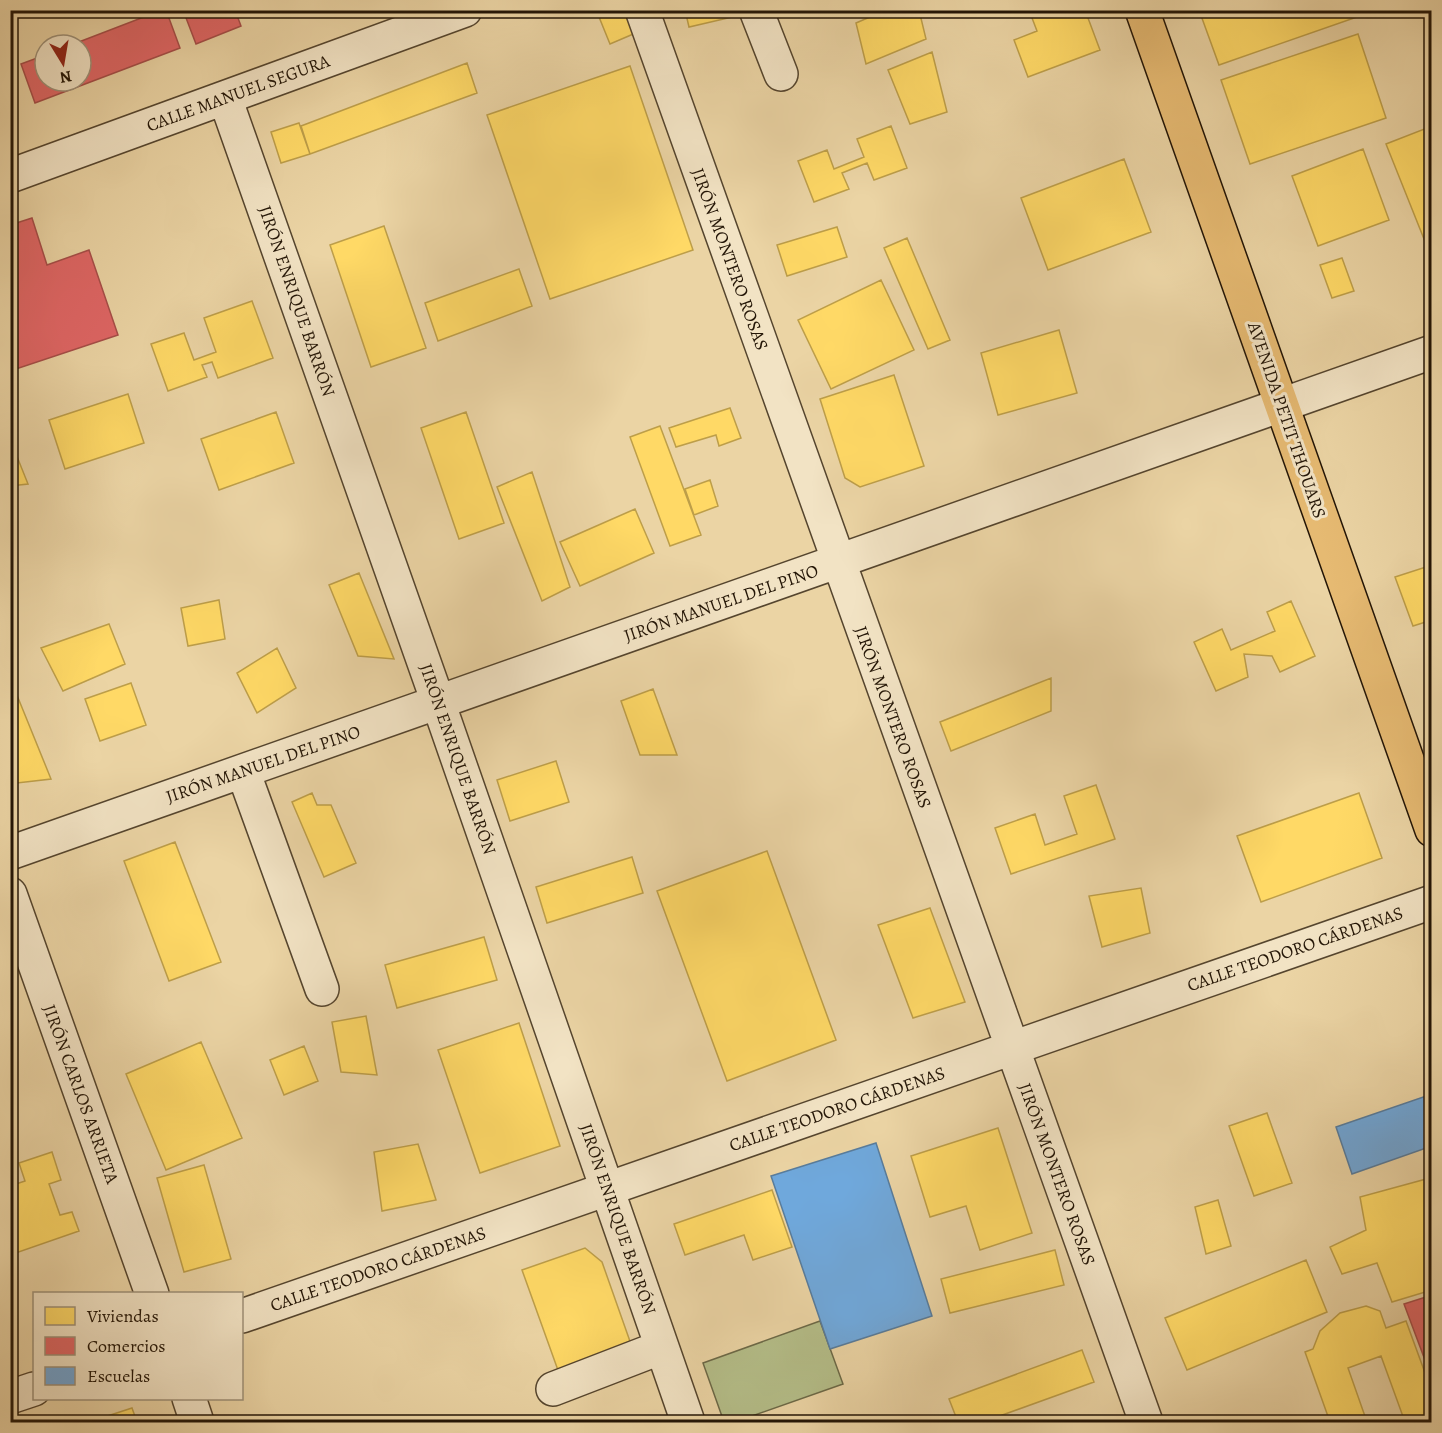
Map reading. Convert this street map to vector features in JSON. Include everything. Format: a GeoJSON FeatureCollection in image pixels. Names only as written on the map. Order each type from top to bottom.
{"type":"FeatureCollection","features":[{"type":"Feature","properties":{"kind":"main road","name":"AVENIDA PETIT THOUARS"},"geometry":{"type":"LineString","coordinates":[[1142,10],[1431,830]]}},
{"type":"Feature","properties":{"kind":"street","name":"CALLE MANUEL SEGURA"},"geometry":{"type":"LineString","coordinates":[[10,176],[465,10]]}},
{"type":"Feature","properties":{"kind":"street","name":"JIRÓN MONTERO ROSAS"},"geometry":{"type":"LineString","coordinates":[[642,10],[1146,1422]]}},
{"type":"Feature","properties":{"kind":"street"},"geometry":{"type":"LineString","coordinates":[[756,10],[781,74]]}},
{"type":"Feature","properties":{"kind":"street","name":"JIRÓN ENRIQUE BARRÓN"},"geometry":{"type":"LineString","coordinates":[[225,98],[688,1422]]}},
{"type":"Feature","properties":{"kind":"street","name":"JIRÓN MANUEL DEL PINO"},"geometry":{"type":"LineString","coordinates":[[10,853],[1431,352]]}},
{"type":"Feature","properties":{"kind":"street"},"geometry":{"type":"LineString","coordinates":[[243,771],[322,989]]}},
{"type":"Feature","properties":{"kind":"street","name":"JIRÓN CARLOS ARRIETA"},"geometry":{"type":"LineString","coordinates":[[10,894],[152,1292]]}},
{"type":"Feature","properties":{"kind":"street","name":"CALLE TEODORO CÁRDENAS"},"geometry":{"type":"LineString","coordinates":[[243,1317],[1431,902]]}},
{"type":"Feature","properties":{"kind":"street"},"geometry":{"type":"LineString","coordinates":[[553,1389],[662,1347]]}},
{"type":"Feature","properties":{"kind":"street"},"geometry":{"type":"LineString","coordinates":[[10,1397],[33,1389]]}},
{"type":"Feature","properties":{"kind":"street"},"geometry":{"type":"LineString","coordinates":[[190,1400],[197,1422]]}},
{"type":"Feature","properties":{"kind":"green space"},"geometry":{"type":"Polygon","coordinates":[[[820,1321],[843,1384],[735,1422],[724,1422],[703,1363],[820,1321]]]}},
{"type":"Feature","properties":{"kind":"building: Viviendas"},"geometry":{"type":"Polygon","coordinates":[[[629,10],[638,32],[610,44],[597,12],[629,10]]]}},
{"type":"Feature","properties":{"kind":"building: Viviendas"},"geometry":{"type":"Polygon","coordinates":[[[685,10],[740,10],[741,15],[689,27],[685,10]]]}},
{"type":"Feature","properties":{"kind":"building: Viviendas"},"geometry":{"type":"Polygon","coordinates":[[[886,10],[919,10],[926,39],[866,64],[856,23],[886,10]]]}},
{"type":"Feature","properties":{"kind":"building: Viviendas"},"geometry":{"type":"Polygon","coordinates":[[[1029,10],[1085,10],[1100,50],[1028,77],[1014,40],[1037,31],[1029,10]]]}},
{"type":"Feature","properties":{"kind":"building: Viviendas"},"geometry":{"type":"Polygon","coordinates":[[[1199,10],[1377,10],[1219,65],[1199,10]]]}},
{"type":"Feature","properties":{"kind":"building: Viviendas"},"geometry":{"type":"Polygon","coordinates":[[[1358,34],[1386,118],[1250,164],[1221,80],[1358,34]]]}},
{"type":"Feature","properties":{"kind":"building: Viviendas"},"geometry":{"type":"Polygon","coordinates":[[[932,52],[947,112],[910,124],[888,70],[932,52]]]}},
{"type":"Feature","properties":{"kind":"building: Viviendas"},"geometry":{"type":"Polygon","coordinates":[[[467,63],[477,93],[310,154],[301,126],[467,63]]]}},
{"type":"Feature","properties":{"kind":"building: Viviendas"},"geometry":{"type":"Polygon","coordinates":[[[630,66],[693,250],[550,299],[487,115],[630,66]]]}},
{"type":"Feature","properties":{"kind":"building: Viviendas"},"geometry":{"type":"Polygon","coordinates":[[[299,123],[310,154],[281,163],[271,132],[299,123]]]}},
{"type":"Feature","properties":{"kind":"building: Viviendas"},"geometry":{"type":"Polygon","coordinates":[[[891,126],[907,168],[874,180],[867,163],[842,173],[849,189],[814,202],[798,161],[827,150],[834,169],[864,157],[857,139],[891,126]]]}},
{"type":"Feature","properties":{"kind":"building: Viviendas"},"geometry":{"type":"Polygon","coordinates":[[[1432,126],[1432,259],[1386,144],[1432,126]]]}},
{"type":"Feature","properties":{"kind":"building: Viviendas"},"geometry":{"type":"Polygon","coordinates":[[[1363,149],[1389,220],[1318,246],[1292,176],[1363,149]]]}},
{"type":"Feature","properties":{"kind":"building: Viviendas"},"geometry":{"type":"Polygon","coordinates":[[[1124,159],[1151,232],[1048,270],[1021,198],[1124,159]]]}},
{"type":"Feature","properties":{"kind":"building: Viviendas"},"geometry":{"type":"Polygon","coordinates":[[[384,226],[426,348],[371,367],[330,245],[384,226]]]}},
{"type":"Feature","properties":{"kind":"building: Viviendas"},"geometry":{"type":"Polygon","coordinates":[[[837,227],[847,257],[787,276],[777,245],[837,227]]]}},
{"type":"Feature","properties":{"kind":"building: Viviendas"},"geometry":{"type":"Polygon","coordinates":[[[907,238],[950,340],[928,349],[884,248],[907,238]]]}},
{"type":"Feature","properties":{"kind":"building: Viviendas"},"geometry":{"type":"Polygon","coordinates":[[[1342,258],[1354,291],[1332,298],[1320,265],[1342,258]]]}},
{"type":"Feature","properties":{"kind":"building: Viviendas"},"geometry":{"type":"Polygon","coordinates":[[[519,269],[532,306],[438,341],[425,303],[519,269]]]}},
{"type":"Feature","properties":{"kind":"building: Viviendas"},"geometry":{"type":"Polygon","coordinates":[[[881,280],[914,350],[831,389],[798,320],[881,280]]]}},
{"type":"Feature","properties":{"kind":"building: Viviendas"},"geometry":{"type":"Polygon","coordinates":[[[252,301],[273,358],[218,378],[212,362],[202,365],[207,377],[168,391],[151,344],[184,333],[194,360],[216,352],[204,318],[252,301]]]}},
{"type":"Feature","properties":{"kind":"building: Viviendas"},"geometry":{"type":"Polygon","coordinates":[[[1059,330],[1077,393],[998,415],[981,353],[1059,330]]]}},
{"type":"Feature","properties":{"kind":"building: Viviendas"},"geometry":{"type":"Polygon","coordinates":[[[894,375],[924,466],[860,487],[845,478],[820,399],[894,375]]]}},
{"type":"Feature","properties":{"kind":"building: Viviendas"},"geometry":{"type":"Polygon","coordinates":[[[128,394],[144,443],[65,469],[49,420],[128,394]]]}},
{"type":"Feature","properties":{"kind":"building: Viviendas"},"geometry":{"type":"Polygon","coordinates":[[[730,408],[741,438],[719,446],[716,435],[676,447],[669,428],[730,408]]]}},
{"type":"Feature","properties":{"kind":"building: Viviendas"},"geometry":{"type":"Polygon","coordinates":[[[276,412],[294,463],[219,490],[201,439],[276,412]]]}},
{"type":"Feature","properties":{"kind":"building: Viviendas"},"geometry":{"type":"Polygon","coordinates":[[[466,412],[504,523],[459,539],[421,428],[466,412]]]}},
{"type":"Feature","properties":{"kind":"building: Viviendas"},"geometry":{"type":"Polygon","coordinates":[[[660,426],[701,535],[670,546],[630,437],[660,426]]]}},
{"type":"Feature","properties":{"kind":"building: Viviendas"},"geometry":{"type":"Polygon","coordinates":[[[10,439],[28,484],[10,486],[10,439]]]}},
{"type":"Feature","properties":{"kind":"building: Viviendas"},"geometry":{"type":"Polygon","coordinates":[[[532,472],[570,587],[542,601],[497,487],[532,472]]]}},
{"type":"Feature","properties":{"kind":"building: Viviendas"},"geometry":{"type":"Polygon","coordinates":[[[710,480],[718,506],[694,515],[685,489],[710,480]]]}},
{"type":"Feature","properties":{"kind":"building: Viviendas"},"geometry":{"type":"Polygon","coordinates":[[[635,509],[654,553],[580,586],[560,542],[635,509]]]}},
{"type":"Feature","properties":{"kind":"building: Viviendas"},"geometry":{"type":"Polygon","coordinates":[[[1432,565],[1432,620],[1413,626],[1395,577],[1432,565]]]}},
{"type":"Feature","properties":{"kind":"building: Viviendas"},"geometry":{"type":"Polygon","coordinates":[[[359,573],[394,659],[358,656],[329,585],[359,573]]]}},
{"type":"Feature","properties":{"kind":"building: Viviendas"},"geometry":{"type":"Polygon","coordinates":[[[219,600],[225,639],[188,646],[181,608],[219,600]]]}},
{"type":"Feature","properties":{"kind":"building: Viviendas"},"geometry":{"type":"Polygon","coordinates":[[[1291,601],[1315,656],[1280,672],[1272,656],[1244,654],[1248,677],[1216,691],[1194,642],[1222,629],[1231,650],[1275,631],[1267,612],[1291,601]]]}},
{"type":"Feature","properties":{"kind":"building: Viviendas"},"geometry":{"type":"Polygon","coordinates":[[[109,624],[125,664],[63,691],[41,648],[109,624]]]}},
{"type":"Feature","properties":{"kind":"building: Viviendas"},"geometry":{"type":"Polygon","coordinates":[[[277,648],[296,688],[257,713],[237,673],[277,648]]]}},
{"type":"Feature","properties":{"kind":"building: Viviendas"},"geometry":{"type":"Polygon","coordinates":[[[10,678],[51,779],[17,783],[10,767],[10,678]]]}},
{"type":"Feature","properties":{"kind":"building: Viviendas"},"geometry":{"type":"Polygon","coordinates":[[[1051,678],[1051,711],[951,751],[940,722],[1051,678]]]}},
{"type":"Feature","properties":{"kind":"building: Viviendas"},"geometry":{"type":"Polygon","coordinates":[[[131,683],[146,725],[100,741],[85,699],[131,683]]]}},
{"type":"Feature","properties":{"kind":"building: Viviendas"},"geometry":{"type":"Polygon","coordinates":[[[653,689],[677,755],[640,755],[621,701],[653,689]]]}},
{"type":"Feature","properties":{"kind":"building: Viviendas"},"geometry":{"type":"Polygon","coordinates":[[[556,761],[569,802],[510,821],[497,780],[556,761]]]}},
{"type":"Feature","properties":{"kind":"building: Viviendas"},"geometry":{"type":"Polygon","coordinates":[[[1096,785],[1115,839],[1011,874],[995,828],[1035,814],[1045,845],[1077,834],[1064,796],[1096,785]]]}},
{"type":"Feature","properties":{"kind":"building: Viviendas"},"geometry":{"type":"Polygon","coordinates":[[[312,793],[317,805],[331,805],[356,863],[324,877],[292,802],[312,793]]]}},
{"type":"Feature","properties":{"kind":"building: Viviendas"},"geometry":{"type":"Polygon","coordinates":[[[1359,793],[1382,858],[1261,902],[1237,836],[1359,793]]]}},
{"type":"Feature","properties":{"kind":"building: Viviendas"},"geometry":{"type":"Polygon","coordinates":[[[175,842],[221,962],[169,981],[124,861],[175,842]]]}},
{"type":"Feature","properties":{"kind":"building: Viviendas"},"geometry":{"type":"Polygon","coordinates":[[[767,851],[836,1040],[727,1081],[657,891],[767,851]]]}},
{"type":"Feature","properties":{"kind":"building: Viviendas"},"geometry":{"type":"Polygon","coordinates":[[[632,857],[643,893],[547,923],[536,887],[632,857]]]}},
{"type":"Feature","properties":{"kind":"building: Viviendas"},"geometry":{"type":"Polygon","coordinates":[[[1141,888],[1150,933],[1102,947],[1089,896],[1141,888]]]}},
{"type":"Feature","properties":{"kind":"building: Viviendas"},"geometry":{"type":"Polygon","coordinates":[[[930,908],[965,1002],[913,1018],[878,925],[930,908]]]}},
{"type":"Feature","properties":{"kind":"building: Viviendas"},"geometry":{"type":"Polygon","coordinates":[[[484,937],[497,980],[397,1008],[385,965],[484,937]]]}},
{"type":"Feature","properties":{"kind":"building: Viviendas"},"geometry":{"type":"Polygon","coordinates":[[[366,1016],[377,1075],[341,1072],[332,1022],[366,1016]]]}},
{"type":"Feature","properties":{"kind":"building: Viviendas"},"geometry":{"type":"Polygon","coordinates":[[[519,1023],[560,1146],[480,1173],[438,1050],[519,1023]]]}},
{"type":"Feature","properties":{"kind":"building: Viviendas"},"geometry":{"type":"Polygon","coordinates":[[[201,1042],[242,1138],[166,1170],[126,1074],[201,1042]]]}},
{"type":"Feature","properties":{"kind":"building: Viviendas"},"geometry":{"type":"Polygon","coordinates":[[[304,1046],[318,1081],[284,1095],[270,1060],[304,1046]]]}},
{"type":"Feature","properties":{"kind":"building: Viviendas"},"geometry":{"type":"Polygon","coordinates":[[[1267,1113],[1292,1183],[1254,1196],[1229,1126],[1267,1113]]]}},
{"type":"Feature","properties":{"kind":"building: Viviendas"},"geometry":{"type":"Polygon","coordinates":[[[998,1128],[1032,1233],[980,1250],[966,1206],[930,1217],[911,1156],[998,1128]]]}},
{"type":"Feature","properties":{"kind":"building: Viviendas"},"geometry":{"type":"Polygon","coordinates":[[[418,1144],[436,1200],[382,1211],[374,1152],[418,1144]]]}},
{"type":"Feature","properties":{"kind":"building: Viviendas"},"geometry":{"type":"Polygon","coordinates":[[[52,1152],[61,1180],[49,1184],[60,1215],[72,1212],[79,1231],[10,1255],[10,1186],[25,1181],[19,1163],[52,1152]]]}},
{"type":"Feature","properties":{"kind":"building: Viviendas"},"geometry":{"type":"Polygon","coordinates":[[[204,1165],[231,1259],[184,1272],[157,1178],[204,1165]]]}},
{"type":"Feature","properties":{"kind":"building: Viviendas"},"geometry":{"type":"Polygon","coordinates":[[[1432,1172],[1432,1236],[1426,1237],[1432,1254],[1432,1290],[1392,1302],[1377,1263],[1342,1274],[1330,1247],[1366,1230],[1360,1197],[1426,1179],[1432,1172]]]}},
{"type":"Feature","properties":{"kind":"building: Viviendas"},"geometry":{"type":"Polygon","coordinates":[[[772,1190],[792,1247],[753,1260],[744,1235],[685,1255],[674,1224],[772,1190]]]}},
{"type":"Feature","properties":{"kind":"building: Viviendas"},"geometry":{"type":"Polygon","coordinates":[[[1218,1200],[1231,1246],[1206,1254],[1195,1207],[1218,1200]]]}},
{"type":"Feature","properties":{"kind":"building: Viviendas"},"geometry":{"type":"Polygon","coordinates":[[[585,1248],[602,1262],[632,1347],[559,1373],[522,1270],[585,1248]]]}},
{"type":"Feature","properties":{"kind":"building: Viviendas"},"geometry":{"type":"Polygon","coordinates":[[[1055,1250],[1064,1285],[950,1313],[941,1279],[1055,1250]]]}},
{"type":"Feature","properties":{"kind":"building: Viviendas"},"geometry":{"type":"Polygon","coordinates":[[[1306,1260],[1327,1312],[1187,1370],[1165,1318],[1306,1260]]]}},
{"type":"Feature","properties":{"kind":"building: Viviendas"},"geometry":{"type":"Polygon","coordinates":[[[1366,1306],[1380,1311],[1386,1328],[1406,1321],[1432,1392],[1432,1422],[1405,1422],[1381,1356],[1348,1368],[1367,1422],[1330,1422],[1305,1352],[1313,1349],[1320,1331],[1340,1313],[1366,1306]]]}},
{"type":"Feature","properties":{"kind":"building: Viviendas"},"geometry":{"type":"Polygon","coordinates":[[[1082,1350],[1094,1382],[983,1422],[958,1422],[949,1399],[1082,1350]]]}},
{"type":"Feature","properties":{"kind":"building: Viviendas"},"geometry":{"type":"Polygon","coordinates":[[[132,1408],[137,1422],[89,1422],[132,1408]]]}},
{"type":"Feature","properties":{"kind":"building: Comercios"},"geometry":{"type":"Polygon","coordinates":[[[166,10],[180,48],[93,81],[93,37],[166,10]]]}},
{"type":"Feature","properties":{"kind":"building: Comercios"},"geometry":{"type":"Polygon","coordinates":[[[183,10],[235,10],[241,26],[196,44],[183,10]]]}},
{"type":"Feature","properties":{"kind":"building: Comercios"},"geometry":{"type":"Polygon","coordinates":[[[33,60],[33,93],[61,93],[35,103],[21,64],[33,60]]]}},
{"type":"Feature","properties":{"kind":"building: Comercios"},"geometry":{"type":"Polygon","coordinates":[[[32,218],[47,265],[89,250],[118,335],[10,371],[10,225],[32,218]]]}},
{"type":"Feature","properties":{"kind":"building: Comercios"},"geometry":{"type":"Polygon","coordinates":[[[1432,1295],[1432,1367],[1428,1368],[1404,1304],[1432,1295]]]}},
{"type":"Feature","properties":{"kind":"building: Escuelas"},"geometry":{"type":"Polygon","coordinates":[[[1432,1094],[1432,1146],[1352,1174],[1336,1127],[1432,1094]]]}},
{"type":"Feature","properties":{"kind":"building: Escuelas"},"geometry":{"type":"Polygon","coordinates":[[[876,1143],[932,1316],[830,1349],[771,1176],[876,1143]]]}}]}
